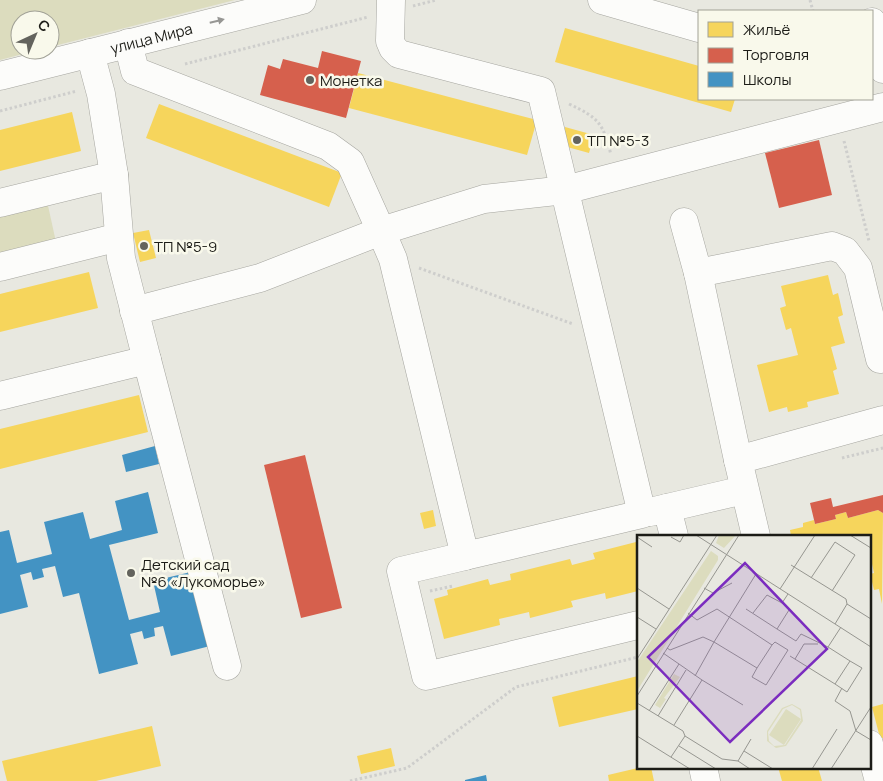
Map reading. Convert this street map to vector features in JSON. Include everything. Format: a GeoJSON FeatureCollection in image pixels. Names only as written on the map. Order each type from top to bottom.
{"type":"FeatureCollection","features":[{"type":"Feature","properties":{"kind":"main road","name":"улица Мира"},"geometry":{"type":"LineString","coordinates":[[0,76],[302,0]]}},
{"type":"Feature","properties":{"kind":"main road"},"geometry":{"type":"LineString","coordinates":[[602,0],[698,28]]}},
{"type":"Feature","properties":{"kind":"main road"},"geometry":{"type":"LineString","coordinates":[[391,6],[390,40],[393,48],[399,54],[541,91],[603,350],[654,511],[673,535]]}},
{"type":"Feature","properties":{"kind":"main road"},"geometry":{"type":"LineString","coordinates":[[873,26],[883,69]]}},
{"type":"Feature","properties":{"kind":"main road"},"geometry":{"type":"LineString","coordinates":[[128,43],[135,72],[328,146],[350,162],[393,259],[465,556]]}},
{"type":"Feature","properties":{"kind":"main road"},"geometry":{"type":"LineString","coordinates":[[90,53],[99,86],[114,175],[121,258],[227,666]]}},
{"type":"Feature","properties":{"kind":"main road"},"geometry":{"type":"LineString","coordinates":[[134,311],[260,278],[381,232],[484,199],[565,190],[883,107]]}},
{"type":"Feature","properties":{"kind":"main road"},"geometry":{"type":"LineString","coordinates":[[0,203],[114,175]]}},
{"type":"Feature","properties":{"kind":"main road"},"geometry":{"type":"LineString","coordinates":[[684,222],[698,273],[744,490],[756,535]]}},
{"type":"Feature","properties":{"kind":"main road"},"geometry":{"type":"LineString","coordinates":[[0,267],[119,237]]}},
{"type":"Feature","properties":{"kind":"main road"},"geometry":{"type":"LineString","coordinates":[[698,273],[832,246],[845,250],[858,268],[882,362]]}},
{"type":"Feature","properties":{"kind":"main road"},"geometry":{"type":"LineString","coordinates":[[0,396],[147,360]]}},
{"type":"Feature","properties":{"kind":"main road"},"geometry":{"type":"LineString","coordinates":[[738,460],[883,420]]}},
{"type":"Feature","properties":{"kind":"main road"},"geometry":{"type":"LineString","coordinates":[[637,625],[426,676],[401,571],[744,490]]}},
{"type":"Feature","properties":{"kind":"main road"},"geometry":{"type":"LineString","coordinates":[[870,748],[879,781]]}},
{"type":"Feature","properties":{"kind":"main road"},"geometry":{"type":"LineString","coordinates":[[703,768],[706,781]]}},
{"type":"Feature","properties":{"kind":"path"},"geometry":{"type":"LineString","coordinates":[[184,64],[391,6],[436,0]]}},
{"type":"Feature","properties":{"kind":"path"},"geometry":{"type":"LineString","coordinates":[[0,111],[99,86]]}},
{"type":"Feature","properties":{"kind":"path"},"geometry":{"type":"LineString","coordinates":[[541,91],[588,113],[604,130],[616,177]]}},
{"type":"Feature","properties":{"kind":"path"},"geometry":{"type":"LineString","coordinates":[[839,118],[869,242]]}},
{"type":"Feature","properties":{"kind":"path"},"geometry":{"type":"LineString","coordinates":[[393,259],[579,326],[603,350]]}},
{"type":"Feature","properties":{"kind":"path"},"geometry":{"type":"LineString","coordinates":[[428,592],[455,585]]}},
{"type":"Feature","properties":{"kind":"path"},"geometry":{"type":"LineString","coordinates":[[350,781],[407,768],[516,687],[637,657]]}},
{"type":"Feature","properties":{"kind":"green space"},"geometry":{"type":"Polygon","coordinates":[[[0,0],[235,0],[60,44],[60,10],[10,10],[10,57],[0,60],[0,0]]]}},
{"type":"Feature","properties":{"kind":"green space"},"geometry":{"type":"Polygon","coordinates":[[[47,201],[56,242],[0,256],[0,213],[47,201]]]}},
{"type":"Feature","properties":{"kind":"building: Жильё"},"geometry":{"type":"Polygon","coordinates":[[[565,28],[698,66],[698,100],[735,100],[731,112],[555,62],[565,28]]]}},
{"type":"Feature","properties":{"kind":"building: Жильё"},"geometry":{"type":"Polygon","coordinates":[[[358,73],[537,120],[527,155],[349,108],[358,73]]]}},
{"type":"Feature","properties":{"kind":"building: Жильё"},"geometry":{"type":"Polygon","coordinates":[[[159,104],[342,173],[329,207],[146,138],[159,104]]]}},
{"type":"Feature","properties":{"kind":"building: Жильё"},"geometry":{"type":"Polygon","coordinates":[[[72,112],[81,151],[0,171],[0,130],[72,112]]]}},
{"type":"Feature","properties":{"kind":"building: Жильё","name":"ТП №5-3"},"geometry":{"type":"Polygon","coordinates":[[[565,127],[594,135],[589,153],[560,145],[565,127]]]}},
{"type":"Feature","properties":{"kind":"building: Жильё","name":"ТП №5-9"},"geometry":{"type":"Polygon","coordinates":[[[149,230],[156,258],[140,262],[133,233],[149,230]]]}},
{"type":"Feature","properties":{"kind":"building: Жильё"},"geometry":{"type":"Polygon","coordinates":[[[89,272],[98,308],[0,332],[0,294],[89,272]]]}},
{"type":"Feature","properties":{"kind":"building: Жильё"},"geometry":{"type":"Polygon","coordinates":[[[828,275],[833,295],[838,293],[843,315],[838,317],[845,343],[831,347],[837,369],[833,371],[839,394],[807,402],[808,407],[788,412],[787,407],[769,412],[757,365],[798,355],[791,328],[786,330],[780,308],[786,306],[781,286],[828,275]]]}},
{"type":"Feature","properties":{"kind":"building: Жильё"},"geometry":{"type":"Polygon","coordinates":[[[139,395],[148,432],[0,469],[0,429],[139,395]]]}},
{"type":"Feature","properties":{"kind":"building: Жильё"},"geometry":{"type":"Polygon","coordinates":[[[433,510],[436,526],[424,529],[420,513],[433,510]]]}},
{"type":"Feature","properties":{"kind":"building: Жильё"},"geometry":{"type":"Polygon","coordinates":[[[878,510],[883,513],[882,604],[879,589],[874,590],[870,574],[874,573],[870,563],[870,535],[791,535],[790,530],[803,527],[803,523],[814,520],[815,524],[836,519],[835,515],[846,512],[848,518],[878,510]]]}},
{"type":"Feature","properties":{"kind":"building: Жильё"},"geometry":{"type":"Polygon","coordinates":[[[636,542],[637,591],[606,599],[605,593],[571,601],[573,607],[530,618],[529,612],[499,619],[500,625],[444,639],[434,599],[448,595],[447,590],[488,579],[490,585],[511,580],[510,574],[570,559],[572,565],[595,559],[593,553],[636,542]]]}},
{"type":"Feature","properties":{"kind":"building: Жильё"},"geometry":{"type":"Polygon","coordinates":[[[637,676],[637,709],[559,727],[552,697],[637,676]]]}},
{"type":"Feature","properties":{"kind":"building: Жильё"},"geometry":{"type":"Polygon","coordinates":[[[883,704],[883,738],[880,738],[872,707],[883,704]]]}},
{"type":"Feature","properties":{"kind":"building: Жильё"},"geometry":{"type":"Polygon","coordinates":[[[152,726],[161,766],[96,781],[7,781],[2,761],[152,726]]]}},
{"type":"Feature","properties":{"kind":"building: Жильё"},"geometry":{"type":"Polygon","coordinates":[[[391,748],[395,766],[361,774],[357,756],[391,748]]]}},
{"type":"Feature","properties":{"kind":"building: Жильё"},"geometry":{"type":"Polygon","coordinates":[[[638,768],[651,768],[654,781],[609,781],[608,775],[638,768]]]}},
{"type":"Feature","properties":{"kind":"building: Жильё"},"geometry":{"type":"Polygon","coordinates":[[[778,768],[818,768],[822,781],[782,781],[778,768]]]}},
{"type":"Feature","properties":{"kind":"building: Торговля","name":"Монетка"},"geometry":{"type":"Polygon","coordinates":[[[322,51],[361,61],[346,118],[260,95],[268,65],[280,69],[283,59],[318,68],[322,51]]]}},
{"type":"Feature","properties":{"kind":"building: Торговля"},"geometry":{"type":"Polygon","coordinates":[[[819,140],[832,195],[779,208],[765,153],[819,140]]]}},
{"type":"Feature","properties":{"kind":"building: Торговля"},"geometry":{"type":"Polygon","coordinates":[[[305,455],[342,608],[301,618],[264,465],[305,455]]]}},
{"type":"Feature","properties":{"kind":"building: Торговля"},"geometry":{"type":"Polygon","coordinates":[[[883,495],[883,513],[878,510],[848,518],[846,512],[835,515],[836,519],[815,524],[810,503],[831,498],[833,507],[883,495]]]}},
{"type":"Feature","properties":{"kind":"building: Школы"},"geometry":{"type":"Polygon","coordinates":[[[155,446],[159,464],[126,472],[122,455],[155,446]]]}},
{"type":"Feature","properties":{"kind":"building: Школы"},"geometry":{"type":"Polygon","coordinates":[[[148,492],[158,533],[109,545],[129,620],[160,612],[153,581],[191,572],[210,646],[171,656],[163,626],[154,628],[155,636],[144,639],[142,631],[130,634],[138,664],[99,674],[79,593],[63,597],[55,566],[42,569],[44,577],[33,580],[31,572],[20,575],[28,607],[0,614],[0,532],[9,530],[17,563],[52,554],[44,522],[83,512],[90,539],[122,530],[115,501],[148,492]]]}},
{"type":"Feature","properties":{"kind":"building: Школы"},"geometry":{"type":"Polygon","coordinates":[[[486,775],[487,781],[465,781],[465,780],[486,775]]]}},
{"type":"Feature","properties":{"kind":"place","name":"Монетка"},"geometry":{"type":"Point","coordinates":[310,80]}},
{"type":"Feature","properties":{"kind":"place","name":"ТП №5-3"},"geometry":{"type":"Point","coordinates":[577,140]}},
{"type":"Feature","properties":{"kind":"place","name":"ТП №5-9"},"geometry":{"type":"Point","coordinates":[144,246]}},
{"type":"Feature","properties":{"kind":"place","name":"Детский сад №6 «Лукоморье»"},"geometry":{"type":"Point","coordinates":[131,573]}}]}
